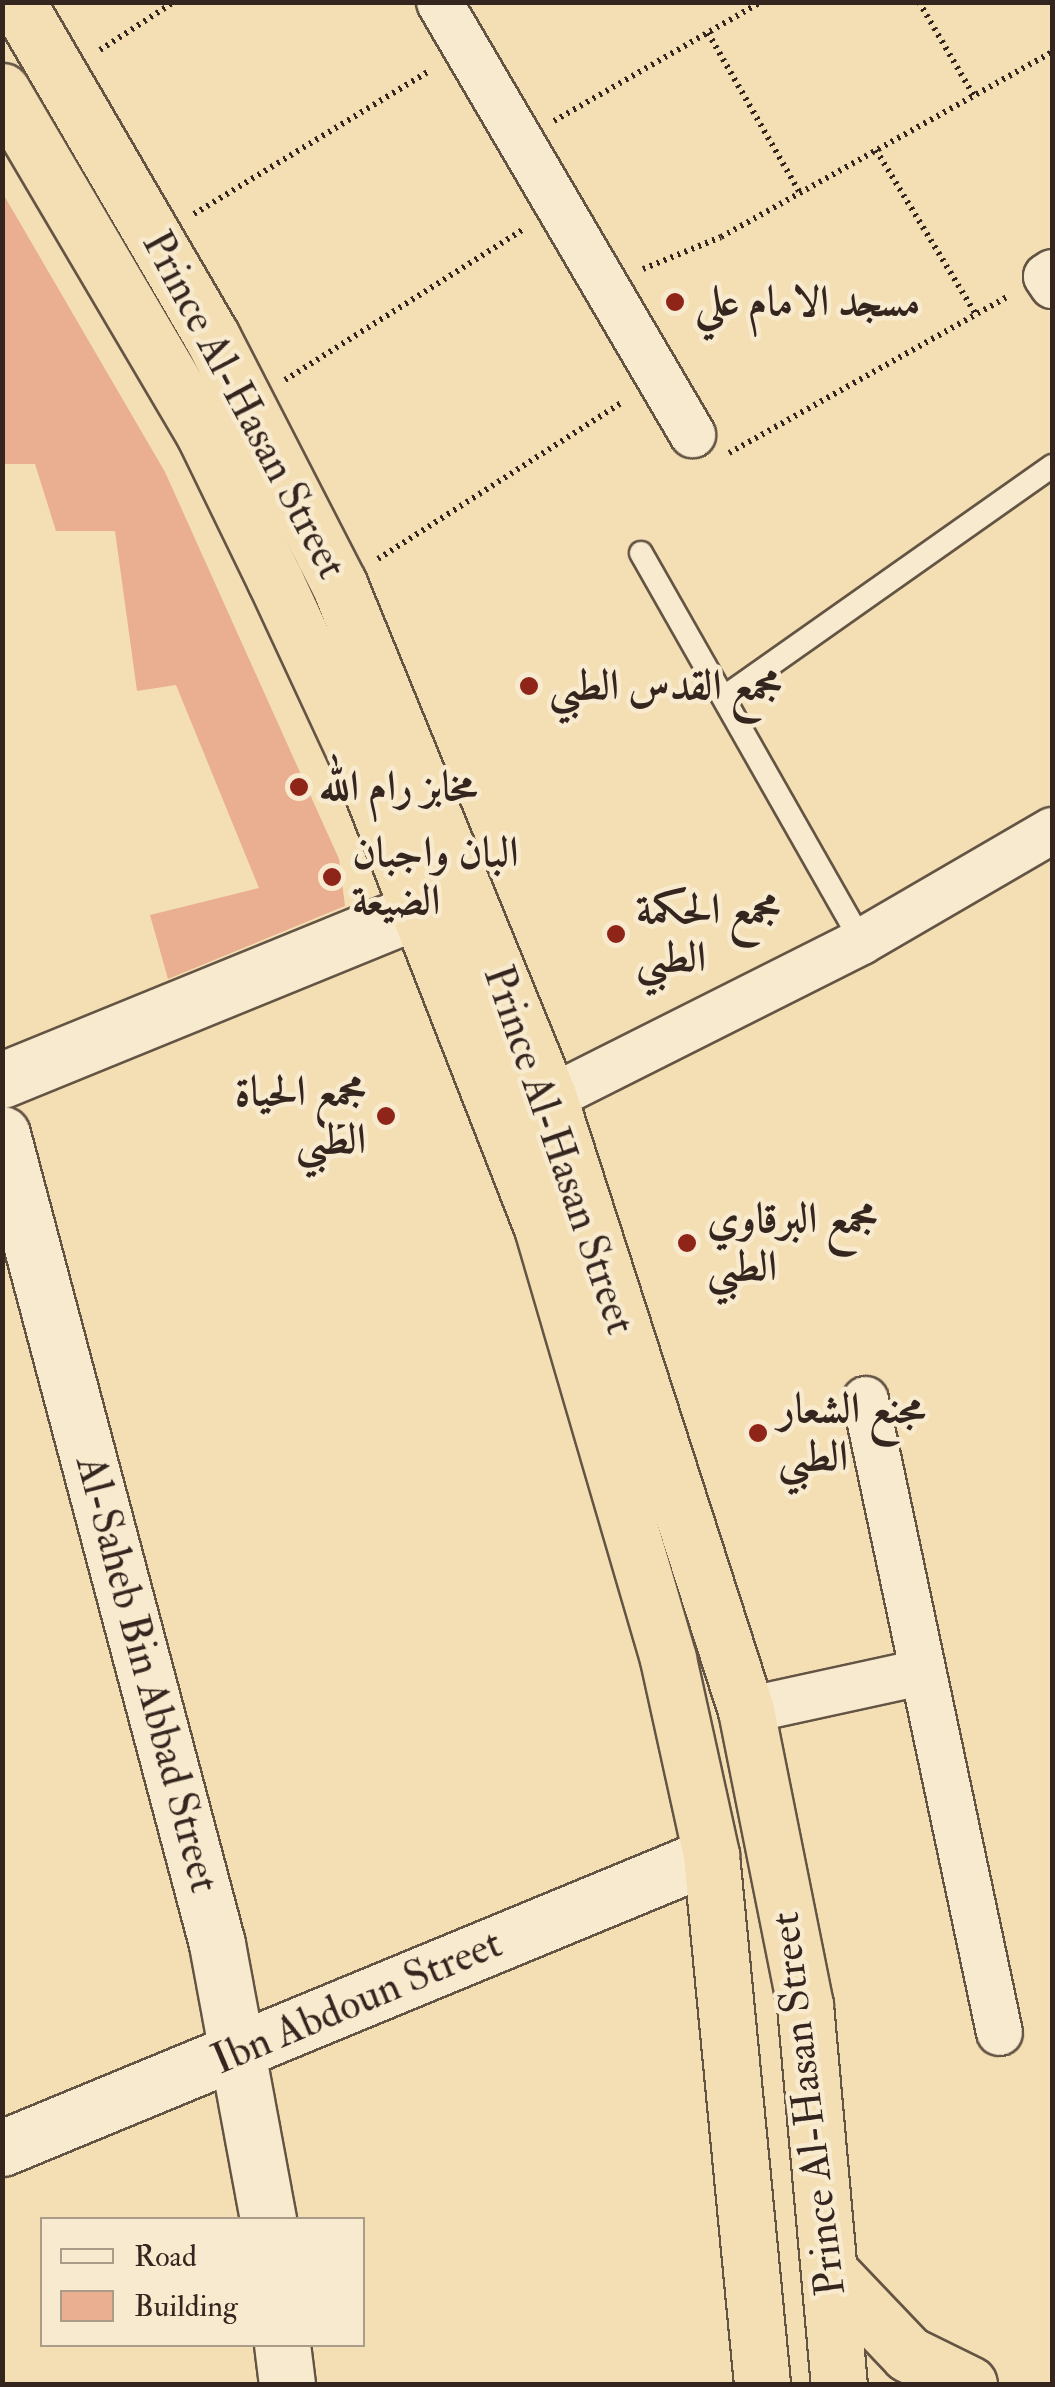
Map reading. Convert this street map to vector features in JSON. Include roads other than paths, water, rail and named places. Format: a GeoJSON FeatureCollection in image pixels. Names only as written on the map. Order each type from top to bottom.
{"type":"FeatureCollection","features":[{"type":"Feature","properties":{"kind":"highway","name":"Prince Al-Hasan Street"},"geometry":{"type":"LineString","coordinates":[[17,2],[156,237],[339,584],[549,1098],[746,1710],[805,2004],[839,2384]]}},
{"type":"Feature","properties":{"kind":"highway","name":"Prince Al-Hasan Street"},"geometry":{"type":"LineString","coordinates":[[2,92],[204,434],[366,776],[541,1224],[668,1659],[711,1856],[762,2384]]}},
{"type":"Feature","properties":{"kind":"highway"},"geometry":{"type":"LineString","coordinates":[[830,2272],[908,2354],[969,2384]]}},
{"type":"Feature","properties":{"kind":"street"},"geometry":{"type":"LineString","coordinates":[[439,2],[692,434]]}},
{"type":"Feature","properties":{"kind":"street"},"geometry":{"type":"LineString","coordinates":[[549,1098],[861,940],[1052,830]]}},
{"type":"Feature","properties":{"kind":"street"},"geometry":{"type":"LineString","coordinates":[[2,1080],[416,910]]}},
{"type":"Feature","properties":{"kind":"street","name":"Al-Saheb Bin Abbad Street"},"geometry":{"type":"LineString","coordinates":[[2,1134],[241,2051],[268,2217]]}},
{"type":"Feature","properties":{"kind":"street"},"geometry":{"type":"LineString","coordinates":[[865,1399],[920,1672],[1000,2032]]}},
{"type":"Feature","properties":{"kind":"street"},"geometry":{"type":"LineString","coordinates":[[746,1710],[920,1672]]}},
{"type":"Feature","properties":{"kind":"street","name":"Ibn Abdoun Street"},"geometry":{"type":"LineString","coordinates":[[2,2148],[711,1856]]}},
{"type":"Feature","properties":{"kind":"street"},"geometry":{"type":"LineString","coordinates":[[282,2347],[286,2384]]}},
{"type":"Feature","properties":{"kind":"lane"},"geometry":{"type":"LineString","coordinates":[[726,696],[1052,466]]}},
{"type":"Feature","properties":{"kind":"lane"},"geometry":{"type":"LineString","coordinates":[[641,553],[726,696],[861,940]]}},
{"type":"Feature","properties":{"kind":"place","name":"مسجد الامام علي"},"geometry":{"type":"Point","coordinates":[675,302]}},
{"type":"Feature","properties":{"kind":"place","name":"مجمع القدس الطبي"},"geometry":{"type":"Point","coordinates":[529,686]}},
{"type":"Feature","properties":{"kind":"place","name":"مخابز رام الله"},"geometry":{"type":"Point","coordinates":[299,787]}},
{"type":"Feature","properties":{"kind":"place","name":"البان واجبان الضيعة"},"geometry":{"type":"Point","coordinates":[332,877]}},
{"type":"Feature","properties":{"kind":"place","name":"مجمع الحكمة الطبي"},"geometry":{"type":"Point","coordinates":[616,934]}},
{"type":"Feature","properties":{"kind":"place","name":"مجمع الحياة الطبي"},"geometry":{"type":"Point","coordinates":[386,1116]}},
{"type":"Feature","properties":{"kind":"place","name":"مجمع البرقاوي الطبي"},"geometry":{"type":"Point","coordinates":[687,1243]}},
{"type":"Feature","properties":{"kind":"place","name":"مجنع الشعار الطبي"},"geometry":{"type":"Point","coordinates":[758,1433]}}]}
